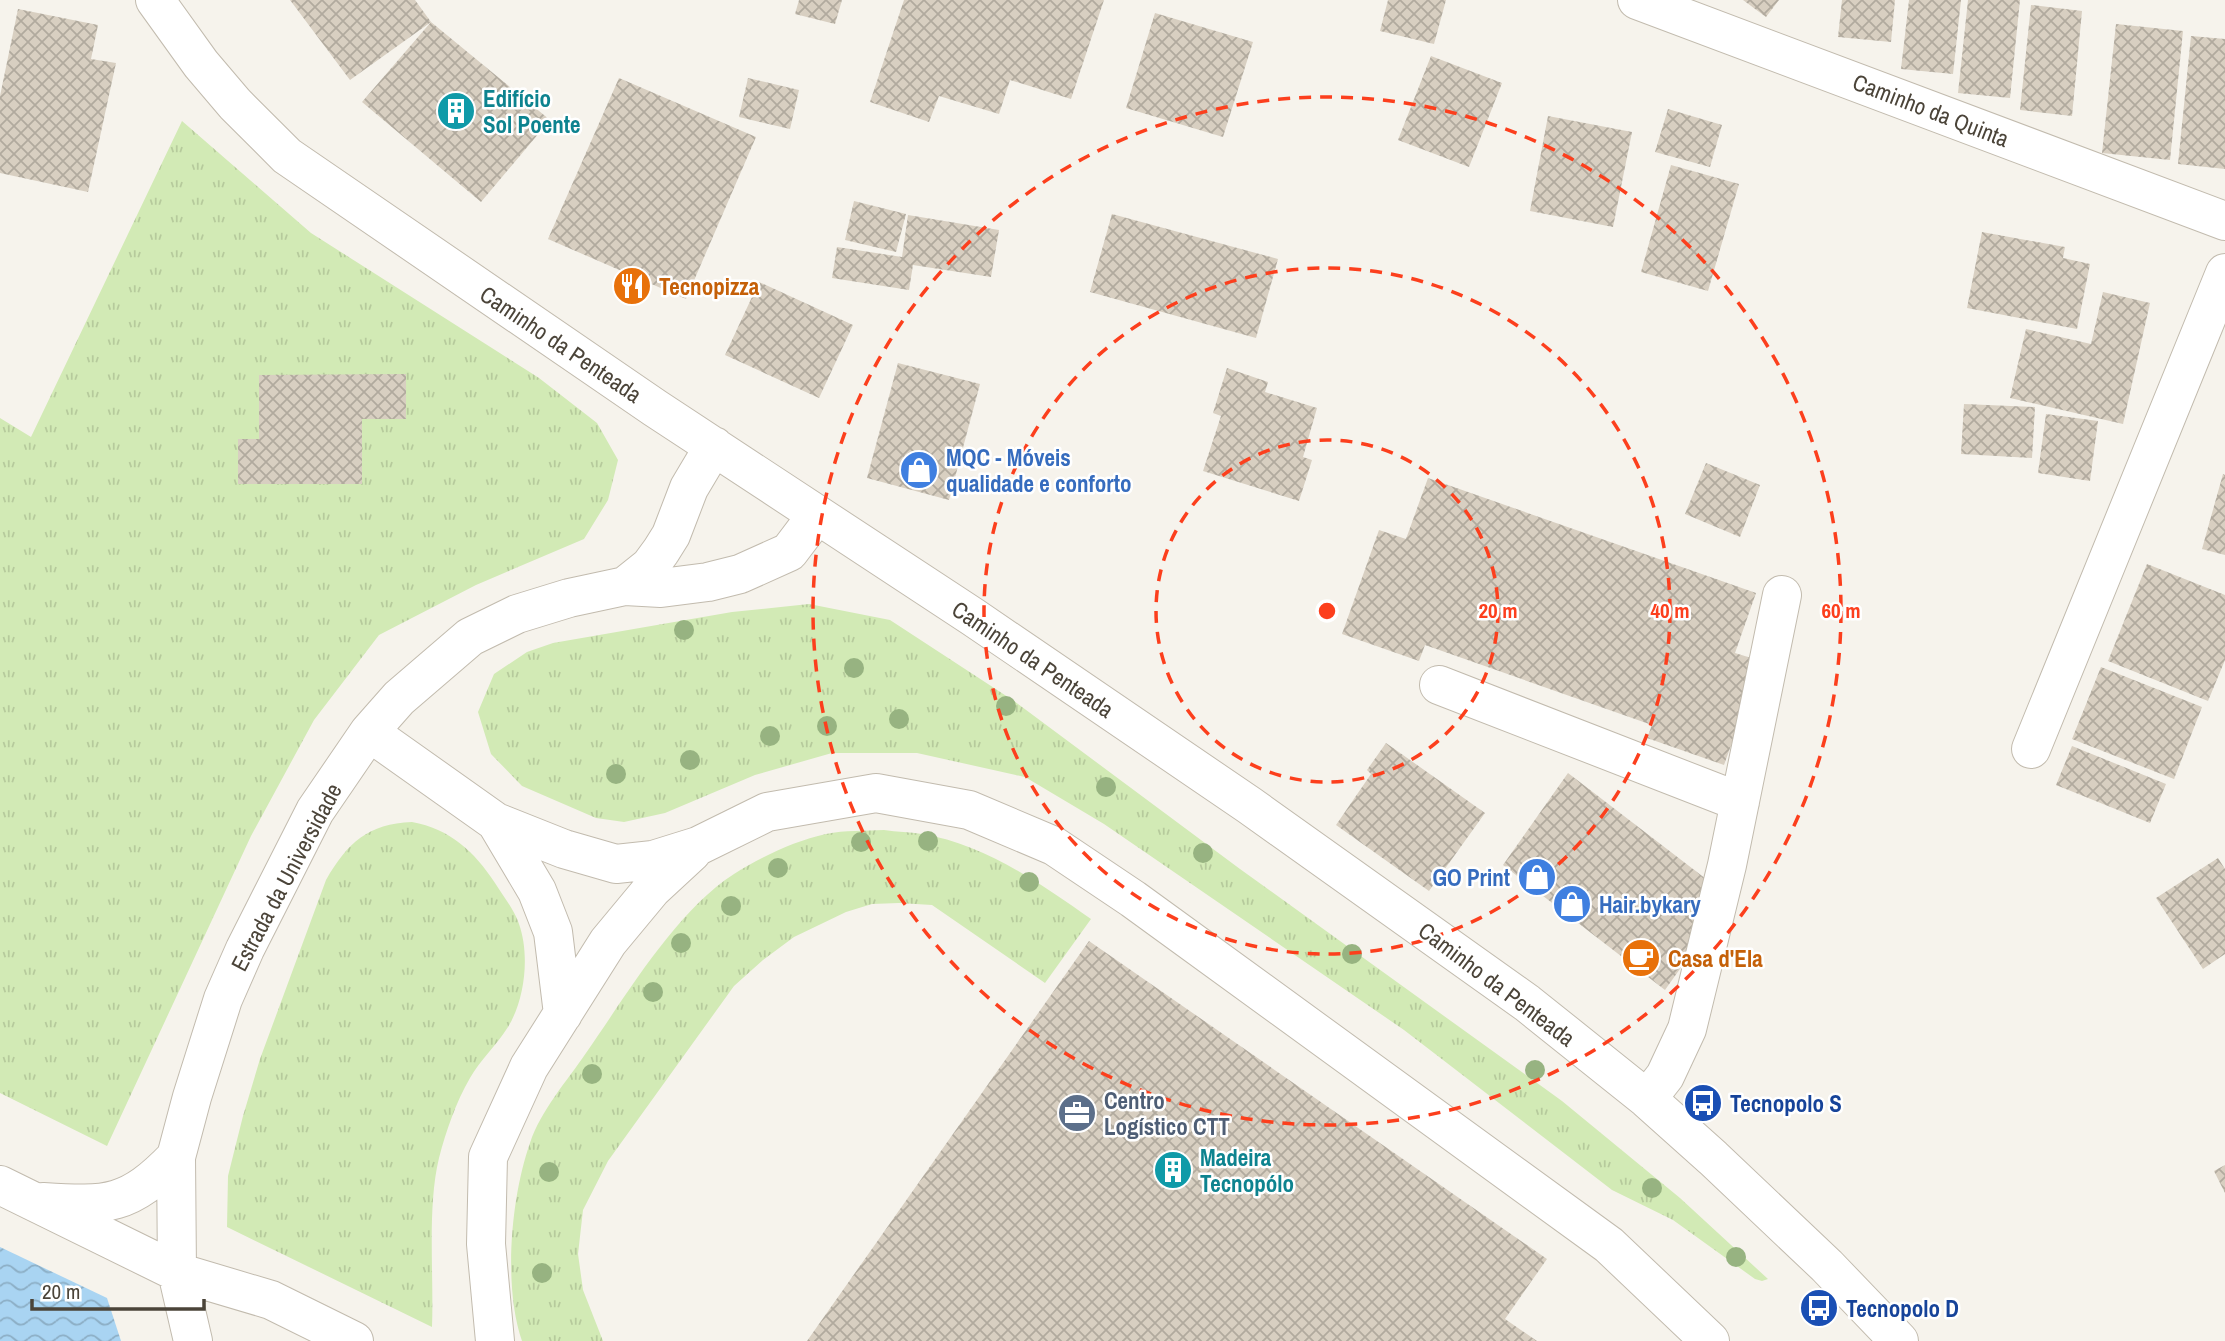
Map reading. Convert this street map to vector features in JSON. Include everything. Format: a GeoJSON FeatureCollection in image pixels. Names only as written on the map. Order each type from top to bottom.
{"type":"FeatureCollection","features":[{"type":"Feature","properties":{"kind":"street","name":"Caminho da Penteada"},"geometry":{"type":"LineString","coordinates":[[155,0],[234,104],[287,156],[1260,813],[1527,1003],[1647,1099],[1827,1266],[1899,1341]]}},
{"type":"Feature","properties":{"kind":"street","name":"Caminho da Quinta"},"geometry":{"type":"LineString","coordinates":[[1637,0],[2225,221]]}},
{"type":"Feature","properties":{"kind":"street"},"geometry":{"type":"LineString","coordinates":[[2031,749],[2225,273]]}},
{"type":"Feature","properties":{"kind":"street","name":"Estrada da Universidade"},"geometry":{"type":"LineString","coordinates":[[625,586],[650,566],[662,551],[689,488],[714,446]]}},
{"type":"Feature","properties":{"kind":"street","name":"Estrada da Universidade"},"geometry":{"type":"LineString","coordinates":[[193,1341],[177,1272],[176,1157],[222,999],[315,811],[369,732],[399,698],[470,637],[517,614],[569,598],[625,586],[662,588],[708,582],[740,574],[789,552],[817,515]]}},
{"type":"Feature","properties":{"kind":"street"},"geometry":{"type":"LineString","coordinates":[[1647,1099],[1665,1076],[1687,1029],[1727,866],[1782,595]]}},
{"type":"Feature","properties":{"kind":"street"},"geometry":{"type":"LineString","coordinates":[[1439,685],[1740,802]]}},
{"type":"Feature","properties":{"kind":"street"},"geometry":{"type":"LineString","coordinates":[[369,732],[496,822],[564,849],[617,864],[653,860],[698,846],[767,812],[876,793],[969,810],[1054,846],[1133,899],[1609,1245],[1710,1341]]}},
{"type":"Feature","properties":{"kind":"street"},"geometry":{"type":"LineString","coordinates":[[496,822],[537,891],[553,932],[563,1014]]}},
{"type":"Feature","properties":{"kind":"street"},"geometry":{"type":"LineString","coordinates":[[495,1341],[486,1244],[488,1157],[529,1067],[617,932],[652,889],[698,846]]}},
{"type":"Feature","properties":{"kind":"street"},"geometry":{"type":"LineString","coordinates":[[16,1193],[73,1204],[123,1199],[158,1175],[176,1157]]}},
{"type":"Feature","properties":{"kind":"street"},"geometry":{"type":"LineString","coordinates":[[16,1193],[177,1272],[271,1300],[354,1341]]}},
{"type":"Feature","properties":{"kind":"green space"},"geometry":{"type":"Polygon","coordinates":[[[182,121],[311,233],[539,378],[597,423],[618,460],[608,500],[584,539],[476,585],[379,635],[314,720],[251,836],[107,1146],[0,1093],[0,418],[31,437],[182,121]]]}},
{"type":"Feature","properties":{"kind":"green space"},"geometry":{"type":"Polygon","coordinates":[[[809,604],[890,620],[1014,701],[1240,869],[1562,1101],[1680,1198],[1768,1279],[1755,1279],[1673,1220],[1612,1190],[1404,1030],[1104,824],[1025,777],[917,753],[832,753],[755,775],[665,813],[624,822],[596,818],[522,786],[491,754],[478,712],[494,674],[527,652],[553,643],[732,612],[809,604]]]}},
{"type":"Feature","properties":{"kind":"green space"},"geometry":{"type":"Polygon","coordinates":[[[412,822],[426,825],[449,836],[479,861],[519,924],[525,963],[522,990],[514,1016],[465,1087],[439,1158],[432,1220],[432,1327],[227,1227],[228,1176],[243,1116],[260,1059],[326,880],[351,845],[371,831],[412,822]]]}},
{"type":"Feature","properties":{"kind":"green space"},"geometry":{"type":"Polygon","coordinates":[[[884,830],[922,834],[967,846],[1011,867],[1091,919],[1045,983],[932,905],[872,904],[846,912],[794,937],[734,986],[608,1161],[583,1210],[578,1254],[583,1290],[603,1341],[522,1341],[516,1319],[511,1268],[514,1215],[523,1165],[535,1131],[548,1107],[635,981],[692,910],[712,890],[734,874],[778,850],[814,837],[840,832],[884,830]]]}},
{"type":"Feature","properties":{"kind":"water"},"geometry":{"type":"Polygon","coordinates":[[[0,1247],[107,1298],[121,1341],[0,1341],[0,1247]]]}},
{"type":"Feature","properties":{"kind":"building"},"geometry":{"type":"Polygon","coordinates":[[[290,0],[415,0],[431,22],[350,80],[290,0]]]}},
{"type":"Feature","properties":{"kind":"building"},"geometry":{"type":"Polygon","coordinates":[[[799,0],[842,0],[835,24],[795,14],[799,0]]]}},
{"type":"Feature","properties":{"kind":"building"},"geometry":{"type":"Polygon","coordinates":[[[904,0],[1104,0],[1071,99],[1010,80],[999,114],[939,96],[929,122],[870,102],[904,0]]]}},
{"type":"Feature","properties":{"kind":"building"},"geometry":{"type":"Polygon","coordinates":[[[1388,0],[1446,0],[1434,44],[1380,31],[1388,0]]]}},
{"type":"Feature","properties":{"kind":"building"},"geometry":{"type":"Polygon","coordinates":[[[1743,0],[1779,0],[1766,17],[1743,0]]]}},
{"type":"Feature","properties":{"kind":"building"},"geometry":{"type":"Polygon","coordinates":[[[1842,0],[1895,0],[1891,42],[1838,37],[1842,0]]]}},
{"type":"Feature","properties":{"kind":"building"},"geometry":{"type":"Polygon","coordinates":[[[1909,0],[1961,0],[1953,74],[1901,69],[1909,0]]]}},
{"type":"Feature","properties":{"kind":"building"},"geometry":{"type":"Polygon","coordinates":[[[1968,0],[2020,0],[2010,98],[1958,93],[1968,0]]]}},
{"type":"Feature","properties":{"kind":"building"},"geometry":{"type":"Polygon","coordinates":[[[2031,5],[2082,11],[2072,116],[2020,110],[2031,5]]]}},
{"type":"Feature","properties":{"kind":"building"},"geometry":{"type":"Polygon","coordinates":[[[18,9],[98,25],[91,59],[116,63],[88,192],[0,173],[0,96],[18,9]]]}},
{"type":"Feature","properties":{"kind":"building"},"geometry":{"type":"Polygon","coordinates":[[[1155,13],[1253,42],[1223,137],[1126,108],[1155,13]]]}},
{"type":"Feature","properties":{"kind":"building","name":"Edifício Sol Poente"},"geometry":{"type":"Polygon","coordinates":[[[431,22],[550,120],[481,202],[362,102],[431,22]]]}},
{"type":"Feature","properties":{"kind":"building"},"geometry":{"type":"Polygon","coordinates":[[[2116,24],[2183,31],[2170,160],[2102,153],[2116,24]]]}},
{"type":"Feature","properties":{"kind":"building"},"geometry":{"type":"Polygon","coordinates":[[[2191,36],[2225,39],[2225,169],[2178,164],[2191,36]]]}},
{"type":"Feature","properties":{"kind":"building"},"geometry":{"type":"Polygon","coordinates":[[[1431,56],[1502,83],[1469,167],[1398,140],[1431,56]]]}},
{"type":"Feature","properties":{"kind":"building"},"geometry":{"type":"Polygon","coordinates":[[[619,78],[756,137],[686,299],[548,239],[619,78]]]}},
{"type":"Feature","properties":{"kind":"building"},"geometry":{"type":"Polygon","coordinates":[[[748,78],[799,90],[790,129],[739,117],[748,78]]]}},
{"type":"Feature","properties":{"kind":"building"},"geometry":{"type":"Polygon","coordinates":[[[1668,109],[1722,125],[1710,167],[1655,152],[1668,109]]]}},
{"type":"Feature","properties":{"kind":"building"},"geometry":{"type":"Polygon","coordinates":[[[1548,116],[1632,132],[1613,227],[1530,211],[1548,116]]]}},
{"type":"Feature","properties":{"kind":"building"},"geometry":{"type":"Polygon","coordinates":[[[1671,165],[1739,184],[1708,291],[1641,272],[1671,165]]]}},
{"type":"Feature","properties":{"kind":"building"},"geometry":{"type":"Polygon","coordinates":[[[854,201],[906,214],[896,252],[845,240],[854,201]]]}},
{"type":"Feature","properties":{"kind":"building"},"geometry":{"type":"Polygon","coordinates":[[[1112,214],[1278,259],[1256,338],[1090,292],[1112,214]]]}},
{"type":"Feature","properties":{"kind":"building"},"geometry":{"type":"Polygon","coordinates":[[[908,215],[999,230],[991,277],[913,265],[909,290],[832,278],[837,247],[902,257],[908,215]]]}},
{"type":"Feature","properties":{"kind":"building"},"geometry":{"type":"Polygon","coordinates":[[[1982,232],[2065,247],[2063,258],[2090,264],[2077,329],[1967,308],[1982,232]]]}},
{"type":"Feature","properties":{"kind":"building"},"geometry":{"type":"Polygon","coordinates":[[[759,282],[853,325],[819,398],[725,355],[759,282]]]}},
{"type":"Feature","properties":{"kind":"building"},"geometry":{"type":"Polygon","coordinates":[[[2103,292],[2150,303],[2123,424],[2010,398],[2026,329],[2091,344],[2103,292]]]}},
{"type":"Feature","properties":{"kind":"building"},"geometry":{"type":"Polygon","coordinates":[[[898,363],[980,384],[949,500],[867,478],[898,363]]]}},
{"type":"Feature","properties":{"kind":"building"},"geometry":{"type":"Polygon","coordinates":[[[1227,368],[1268,382],[1265,392],[1317,408],[1303,457],[1312,460],[1299,501],[1203,471],[1221,416],[1213,413],[1227,368]]]}},
{"type":"Feature","properties":{"kind":"building"},"geometry":{"type":"Polygon","coordinates":[[[406,374],[406,419],[362,419],[362,484],[238,484],[238,439],[259,439],[259,375],[406,374]]]}},
{"type":"Feature","properties":{"kind":"building"},"geometry":{"type":"Polygon","coordinates":[[[1964,404],[2035,407],[2032,458],[1961,454],[1964,404]]]}},
{"type":"Feature","properties":{"kind":"building"},"geometry":{"type":"Polygon","coordinates":[[[2046,414],[2098,421],[2090,481],[2038,473],[2046,414]]]}},
{"type":"Feature","properties":{"kind":"building"},"geometry":{"type":"Polygon","coordinates":[[[1706,463],[1760,485],[1740,537],[1685,514],[1706,463]]]}},
{"type":"Feature","properties":{"kind":"building"},"geometry":{"type":"Polygon","coordinates":[[[2223,474],[2225,475],[2225,555],[2202,549],[2223,474]]]}},
{"type":"Feature","properties":{"kind":"building"},"geometry":{"type":"Polygon","coordinates":[[[1428,478],[1756,593],[1735,653],[1761,661],[1724,765],[1647,738],[1652,725],[1425,645],[1419,661],[1342,634],[1379,530],[1406,539],[1428,478]]]}},
{"type":"Feature","properties":{"kind":"building"},"geometry":{"type":"Polygon","coordinates":[[[2147,564],[2225,595],[2225,660],[2208,701],[2108,661],[2147,564]]]}},
{"type":"Feature","properties":{"kind":"building"},"geometry":{"type":"Polygon","coordinates":[[[2101,667],[2202,707],[2174,779],[2072,739],[2101,667]]]}},
{"type":"Feature","properties":{"kind":"building"},"geometry":{"type":"Polygon","coordinates":[[[1386,743],[1485,813],[1429,891],[1336,825],[1371,774],[1367,770],[1386,743]]]}},
{"type":"Feature","properties":{"kind":"building"},"geometry":{"type":"Polygon","coordinates":[[[2072,746],[2166,784],[2150,823],[2056,785],[2072,746]]]}},
{"type":"Feature","properties":{"kind":"building"},"geometry":{"type":"Polygon","coordinates":[[[1568,773],[1706,879],[1687,959],[1665,990],[1503,865],[1568,773]]]}},
{"type":"Feature","properties":{"kind":"building"},"geometry":{"type":"Polygon","coordinates":[[[2218,858],[2225,869],[2225,954],[2203,969],[2156,898],[2218,858]]]}},
{"type":"Feature","properties":{"kind":"building","name":"Madeira Tecnopólo"},"geometry":{"type":"Polygon","coordinates":[[[1089,941],[1547,1259],[1505,1319],[1537,1341],[807,1341],[1089,941]]]}},
{"type":"Feature","properties":{"kind":"building"},"geometry":{"type":"Polygon","coordinates":[[[2225,1165],[2225,1193],[2214,1171],[2225,1165]]]}},
{"type":"Feature","properties":{"kind":"place","name":"Edifício Sol Poente"},"geometry":{"type":"Point","coordinates":[456,111]}},
{"type":"Feature","properties":{"kind":"place","name":"Tecnopizza"},"geometry":{"type":"Point","coordinates":[632,286]}},
{"type":"Feature","properties":{"kind":"place","name":"MQC - Móveis qualidade e conforto"},"geometry":{"type":"Point","coordinates":[919,470]}},
{"type":"Feature","properties":{"kind":"place","name":"GO Print"},"geometry":{"type":"Point","coordinates":[1537,877]}},
{"type":"Feature","properties":{"kind":"place","name":"Hair.bykary"},"geometry":{"type":"Point","coordinates":[1572,904]}},
{"type":"Feature","properties":{"kind":"place","name":"Casa d'Ela"},"geometry":{"type":"Point","coordinates":[1641,958]}},
{"type":"Feature","properties":{"kind":"place","name":"Tecnopolo S"},"geometry":{"type":"Point","coordinates":[1703,1103]}},
{"type":"Feature","properties":{"kind":"place","name":"Centro Logístico CTT"},"geometry":{"type":"Point","coordinates":[1077,1113]}},
{"type":"Feature","properties":{"kind":"place","name":"Madeira Tecnopólo"},"geometry":{"type":"Point","coordinates":[1173,1170]}},
{"type":"Feature","properties":{"kind":"place","name":"Tecnopolo D"},"geometry":{"type":"Point","coordinates":[1819,1308]}}]}
